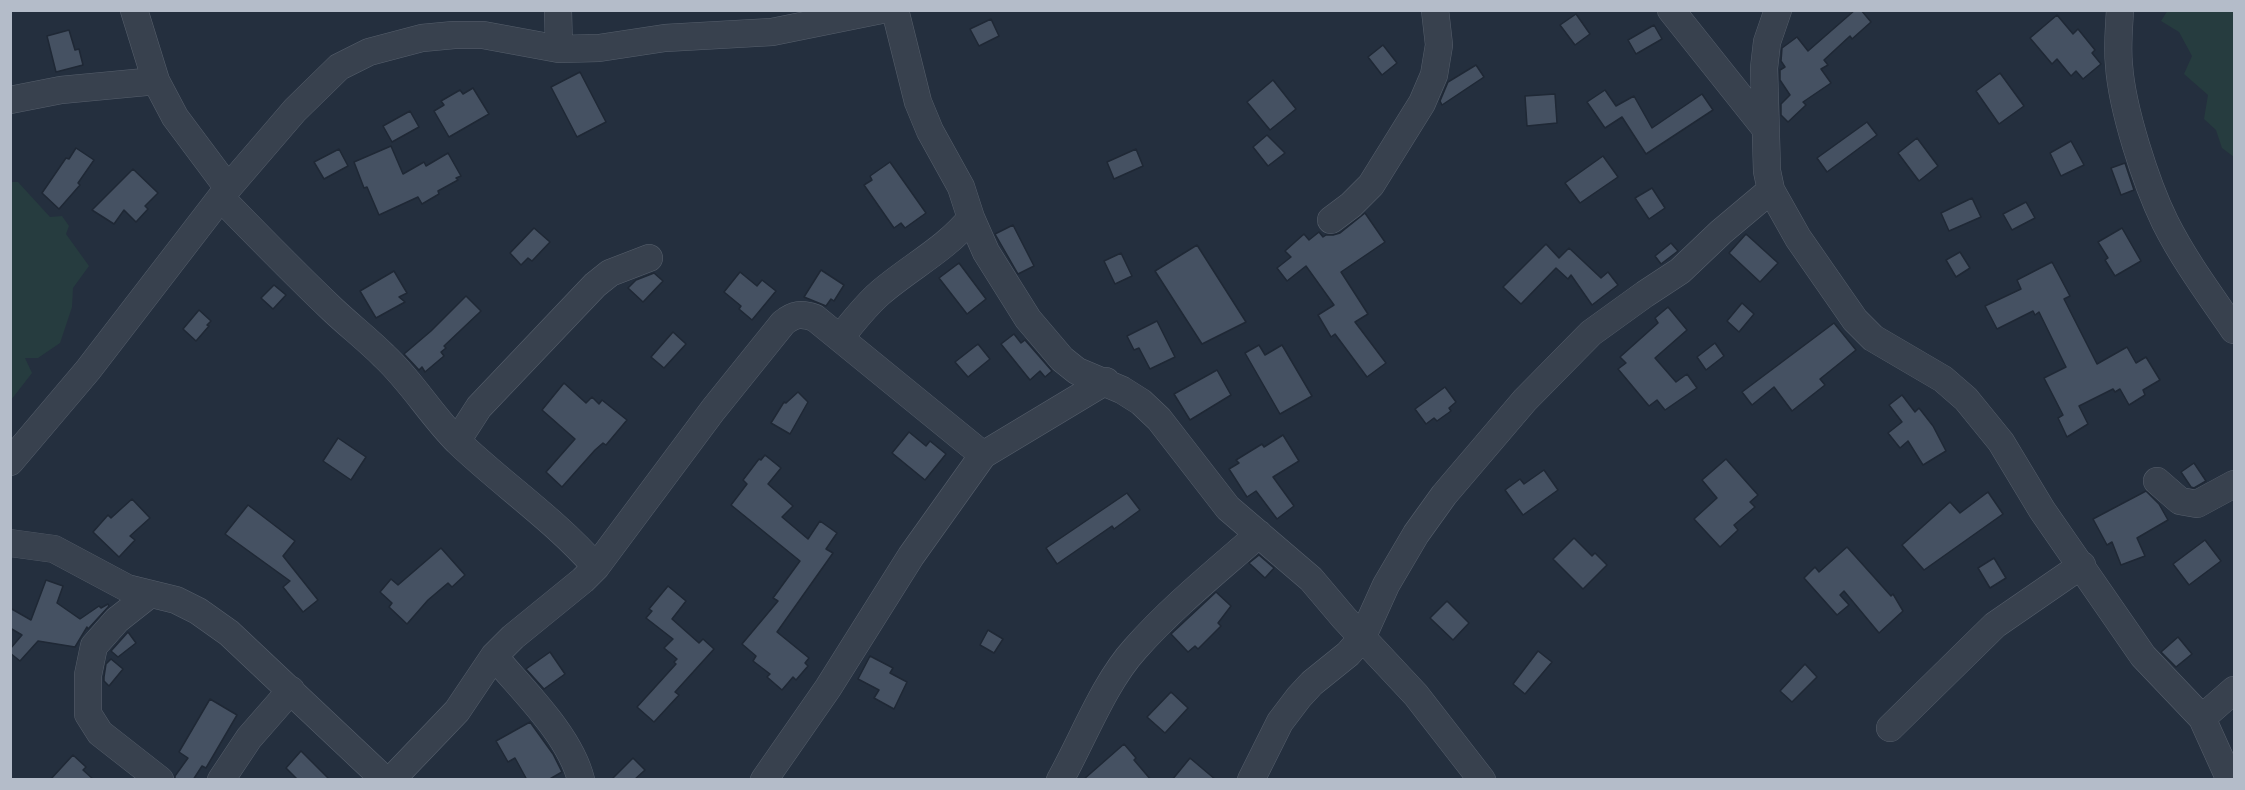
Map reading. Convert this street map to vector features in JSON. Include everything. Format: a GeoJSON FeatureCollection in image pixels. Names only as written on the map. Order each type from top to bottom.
{"type":"FeatureCollection","features":[{"type":"Feature","properties":{"kind":"street"},"geometry":{"type":"LineString","coordinates":[[134,10],[156,81],[175,117],[225,193],[332,309],[384,355],[434,417],[458,441],[543,515],[596,567]]}},
{"type":"Feature","properties":{"kind":"street"},"geometry":{"type":"LineString","coordinates":[[558,10],[559,49]]}},
{"type":"Feature","properties":{"kind":"street"},"geometry":{"type":"LineString","coordinates":[[10,462],[88,370],[225,193],[315,88],[339,67],[369,52],[422,38],[483,35],[559,49],[599,48],[665,38],[772,32],[881,10]]}},
{"type":"Feature","properties":{"kind":"street"},"geometry":{"type":"LineString","coordinates":[[895,10],[918,102],[930,130],[961,187],[986,252],[1028,319],[1062,359],[1077,371],[1106,381],[1141,402],[1159,419],[1228,508],[1311,579],[1416,695],[1482,780]]}},
{"type":"Feature","properties":{"kind":"street"},"geometry":{"type":"LineString","coordinates":[[1331,220],[1352,205],[1371,185],[1422,103],[1434,75],[1439,45],[1435,10]]}},
{"type":"Feature","properties":{"kind":"street"},"geometry":{"type":"LineString","coordinates":[[1671,10],[1765,128]]}},
{"type":"Feature","properties":{"kind":"street"},"geometry":{"type":"LineString","coordinates":[[1778,10],[1767,42],[1764,68],[1767,171],[1771,190],[1798,238],[1855,320],[1873,338],[1943,379],[1966,399],[2001,442],[2042,510],[2143,656],[2202,718],[2230,780]]}},
{"type":"Feature","properties":{"kind":"street"},"geometry":{"type":"LineString","coordinates":[[2120,10],[2119,66],[2129,117],[2149,181],[2165,221],[2181,250],[2235,330]]}},
{"type":"Feature","properties":{"kind":"street"},"geometry":{"type":"LineString","coordinates":[[10,100],[61,90],[156,81]]}},
{"type":"Feature","properties":{"kind":"street"},"geometry":{"type":"LineString","coordinates":[[1251,780],[1280,722],[1299,697],[1312,683],[1348,654],[1362,638],[1386,585],[1416,534],[1444,495],[1526,400],[1591,333],[1680,272],[1721,232],[1771,190]]}},
{"type":"Feature","properties":{"kind":"street"},"geometry":{"type":"LineString","coordinates":[[840,338],[864,308],[881,292],[943,246],[960,232],[971,218]]}},
{"type":"Feature","properties":{"kind":"street"},"geometry":{"type":"LineString","coordinates":[[458,441],[479,407],[595,285],[617,269],[649,258]]}},
{"type":"Feature","properties":{"kind":"street"},"geometry":{"type":"LineString","coordinates":[[391,780],[458,711],[494,656],[513,637],[584,580],[596,567],[713,410],[783,323],[793,315],[804,314],[815,318],[983,455]]}},
{"type":"Feature","properties":{"kind":"street"},"geometry":{"type":"LineString","coordinates":[[764,780],[828,688],[911,555],[983,455],[1106,381]]}},
{"type":"Feature","properties":{"kind":"street"},"geometry":{"type":"LineString","coordinates":[[2157,481],[2180,501],[2197,504],[2235,484]]}},
{"type":"Feature","properties":{"kind":"street"},"geometry":{"type":"LineString","coordinates":[[1060,780],[1107,690],[1134,650],[1195,590],[1259,534]]}},
{"type":"Feature","properties":{"kind":"street"},"geometry":{"type":"LineString","coordinates":[[10,543],[54,549],[127,588],[176,600],[198,611],[229,633],[385,780]]}},
{"type":"Feature","properties":{"kind":"street"},"geometry":{"type":"LineString","coordinates":[[1890,728],[1995,625],[2082,566]]}},
{"type":"Feature","properties":{"kind":"street"},"geometry":{"type":"LineString","coordinates":[[150,594],[117,620],[94,646],[88,675],[88,714],[100,733],[160,780]]}},
{"type":"Feature","properties":{"kind":"street"},"geometry":{"type":"LineString","coordinates":[[494,656],[559,735],[581,780]]}},
{"type":"Feature","properties":{"kind":"street"},"geometry":{"type":"LineString","coordinates":[[221,780],[249,738],[291,690]]}},
{"type":"Feature","properties":{"kind":"street"},"geometry":{"type":"LineString","coordinates":[[2202,718],[2235,690]]}},
{"type":"Feature","properties":{"kind":"green space"},"geometry":{"type":"Polygon","coordinates":[[[2168,10],[2234,11],[2234,157],[2222,148],[2216,130],[2204,119],[2208,95],[2184,74],[2192,56],[2179,32],[2161,21],[2168,10]]]}},
{"type":"Feature","properties":{"kind":"green space"},"geometry":{"type":"Polygon","coordinates":[[[11,182],[18,182],[50,217],[62,216],[69,226],[66,234],[89,266],[73,288],[72,307],[60,343],[38,358],[25,358],[32,373],[11,400],[11,182]]]}},
{"type":"Feature","properties":{"kind":"building"},"geometry":{"type":"Polygon","coordinates":[[[1855,10],[1861,10],[1871,22],[1852,39],[1850,36],[1824,60],[1828,65],[1821,69],[1831,83],[1803,102],[1806,105],[1788,122],[1781,115],[1781,104],[1790,95],[1780,80],[1780,70],[1785,67],[1781,61],[1782,48],[1797,37],[1808,51],[1855,10]]]}},
{"type":"Feature","properties":{"kind":"building"},"geometry":{"type":"Polygon","coordinates":[[[1576,14],[1590,34],[1575,45],[1560,25],[1576,14]]]}},
{"type":"Feature","properties":{"kind":"building"},"geometry":{"type":"Polygon","coordinates":[[[2057,15],[2073,34],[2078,29],[2095,50],[2092,53],[2101,64],[2083,79],[2076,71],[2071,76],[2057,59],[2052,64],[2030,38],[2057,15]]]}},
{"type":"Feature","properties":{"kind":"building"},"geometry":{"type":"Polygon","coordinates":[[[991,19],[999,36],[979,46],[970,29],[991,19]]]}},
{"type":"Feature","properties":{"kind":"building"},"geometry":{"type":"Polygon","coordinates":[[[1654,25],[1662,39],[1636,54],[1628,40],[1654,25]]]}},
{"type":"Feature","properties":{"kind":"building"},"geometry":{"type":"Polygon","coordinates":[[[69,30],[75,50],[79,49],[83,65],[56,72],[47,36],[69,30]]]}},
{"type":"Feature","properties":{"kind":"building"},"geometry":{"type":"Polygon","coordinates":[[[1383,45],[1397,63],[1382,75],[1368,57],[1383,45]]]}},
{"type":"Feature","properties":{"kind":"building"},"geometry":{"type":"Polygon","coordinates":[[[1476,65],[1484,77],[1442,105],[1440,101],[1448,82],[1476,65]]]}},
{"type":"Feature","properties":{"kind":"building"},"geometry":{"type":"Polygon","coordinates":[[[580,72],[606,122],[577,137],[551,87],[580,72]]]}},
{"type":"Feature","properties":{"kind":"building"},"geometry":{"type":"Polygon","coordinates":[[[2000,73],[2024,106],[1999,124],[1976,91],[2000,73]]]}},
{"type":"Feature","properties":{"kind":"building"},"geometry":{"type":"Polygon","coordinates":[[[1273,80],[1296,109],[1270,130],[1247,102],[1273,80]]]}},
{"type":"Feature","properties":{"kind":"building"},"geometry":{"type":"Polygon","coordinates":[[[473,88],[489,114],[449,137],[434,111],[444,105],[441,101],[460,90],[463,94],[473,88]]]}},
{"type":"Feature","properties":{"kind":"building"},"geometry":{"type":"Polygon","coordinates":[[[1605,90],[1616,106],[1634,96],[1652,128],[1702,94],[1713,110],[1646,154],[1622,117],[1605,128],[1587,102],[1605,90]]]}},
{"type":"Feature","properties":{"kind":"building"},"geometry":{"type":"Polygon","coordinates":[[[1555,94],[1557,123],[1527,126],[1525,96],[1555,94]]]}},
{"type":"Feature","properties":{"kind":"building"},"geometry":{"type":"Polygon","coordinates":[[[410,111],[419,127],[392,142],[383,126],[410,111]]]}},
{"type":"Feature","properties":{"kind":"building"},"geometry":{"type":"Polygon","coordinates":[[[1867,122],[1877,135],[1827,172],[1817,158],[1867,122]]]}},
{"type":"Feature","properties":{"kind":"building"},"geometry":{"type":"Polygon","coordinates":[[[1267,135],[1285,153],[1268,166],[1253,147],[1267,135]]]}},
{"type":"Feature","properties":{"kind":"building"},"geometry":{"type":"Polygon","coordinates":[[[1917,138],[1938,166],[1919,181],[1898,153],[1917,138]]]}},
{"type":"Feature","properties":{"kind":"building"},"geometry":{"type":"Polygon","coordinates":[[[2071,141],[2084,165],[2061,176],[2050,153],[2071,141]]]}},
{"type":"Feature","properties":{"kind":"building"},"geometry":{"type":"Polygon","coordinates":[[[391,146],[403,174],[424,162],[426,166],[448,153],[461,176],[422,204],[418,197],[379,215],[367,187],[364,188],[354,162],[391,146]]]}},
{"type":"Feature","properties":{"kind":"building"},"geometry":{"type":"Polygon","coordinates":[[[76,148],[94,160],[78,183],[80,185],[59,209],[42,193],[66,158],[69,159],[76,148]]]}},
{"type":"Feature","properties":{"kind":"building"},"geometry":{"type":"Polygon","coordinates":[[[339,149],[348,166],[324,179],[314,162],[339,149]]]}},
{"type":"Feature","properties":{"kind":"building"},"geometry":{"type":"Polygon","coordinates":[[[1136,149],[1143,166],[1114,179],[1107,162],[1136,149]]]}},
{"type":"Feature","properties":{"kind":"building"},"geometry":{"type":"Polygon","coordinates":[[[1603,156],[1618,177],[1580,203],[1565,183],[1603,156]]]}},
{"type":"Feature","properties":{"kind":"building"},"geometry":{"type":"Polygon","coordinates":[[[890,162],[926,213],[905,228],[901,223],[894,228],[864,185],[872,180],[870,176],[890,162]]]}},
{"type":"Feature","properties":{"kind":"building"},"geometry":{"type":"Polygon","coordinates":[[[2125,163],[2134,190],[2121,195],[2111,168],[2125,163]]]}},
{"type":"Feature","properties":{"kind":"building"},"geometry":{"type":"Polygon","coordinates":[[[133,169],[158,193],[145,206],[148,209],[136,222],[124,210],[114,224],[92,210],[133,169]]]}},
{"type":"Feature","properties":{"kind":"building"},"geometry":{"type":"Polygon","coordinates":[[[1652,188],[1665,208],[1649,219],[1635,198],[1652,188]]]}},
{"type":"Feature","properties":{"kind":"building"},"geometry":{"type":"Polygon","coordinates":[[[1972,198],[1981,217],[1949,231],[1941,213],[1972,198]]]}},
{"type":"Feature","properties":{"kind":"building"},"geometry":{"type":"Polygon","coordinates":[[[2026,202],[2035,218],[2012,230],[2003,214],[2026,202]]]}},
{"type":"Feature","properties":{"kind":"building"},"geometry":{"type":"Polygon","coordinates":[[[1365,213],[1385,242],[1341,272],[1368,314],[1355,322],[1386,363],[1367,377],[1335,334],[1331,337],[1318,315],[1334,305],[1306,266],[1287,281],[1277,268],[1291,257],[1285,251],[1304,234],[1309,240],[1319,232],[1323,237],[1340,233],[1365,213]]]}},
{"type":"Feature","properties":{"kind":"building"},"geometry":{"type":"Polygon","coordinates":[[[1013,225],[1034,266],[1018,274],[995,234],[1013,225]]]}},
{"type":"Feature","properties":{"kind":"building"},"geometry":{"type":"Polygon","coordinates":[[[534,228],[550,242],[532,261],[528,258],[521,265],[510,253],[534,228]]]}},
{"type":"Feature","properties":{"kind":"building"},"geometry":{"type":"Polygon","coordinates":[[[2122,228],[2141,261],[2115,276],[2098,242],[2122,228]]]}},
{"type":"Feature","properties":{"kind":"building"},"geometry":{"type":"Polygon","coordinates":[[[1746,234],[1778,263],[1760,282],[1729,253],[1746,234]]]}},
{"type":"Feature","properties":{"kind":"building"},"geometry":{"type":"Polygon","coordinates":[[[1671,243],[1678,251],[1661,264],[1655,256],[1671,243]]]}},
{"type":"Feature","properties":{"kind":"building"},"geometry":{"type":"Polygon","coordinates":[[[1546,244],[1559,258],[1569,248],[1601,278],[1608,272],[1618,285],[1592,305],[1571,275],[1568,279],[1556,268],[1521,304],[1503,287],[1546,244]]]}},
{"type":"Feature","properties":{"kind":"building"},"geometry":{"type":"Polygon","coordinates":[[[1197,245],[1246,322],[1202,344],[1155,271],[1197,245]]]}},
{"type":"Feature","properties":{"kind":"building"},"geometry":{"type":"Polygon","coordinates":[[[1960,252],[1970,268],[1956,277],[1946,260],[1960,252]]]}},
{"type":"Feature","properties":{"kind":"building"},"geometry":{"type":"Polygon","coordinates":[[[1121,253],[1132,276],[1115,284],[1104,261],[1121,253]]]}},
{"type":"Feature","properties":{"kind":"building"},"geometry":{"type":"Polygon","coordinates":[[[2052,262],[2070,296],[2064,299],[2097,364],[2127,347],[2136,363],[2146,357],[2160,380],[2143,390],[2145,395],[2129,405],[2120,389],[2115,392],[2113,389],[2079,406],[2088,424],[2067,437],[2058,418],[2063,415],[2044,378],[2066,367],[2039,312],[2035,315],[2033,311],[1997,329],[1985,306],[2021,289],[2017,280],[2052,262]]]}},
{"type":"Feature","properties":{"kind":"building"},"geometry":{"type":"Polygon","coordinates":[[[959,263],[986,299],[967,314],[939,278],[959,263]]]}},
{"type":"Feature","properties":{"kind":"building"},"geometry":{"type":"Polygon","coordinates":[[[821,270],[844,285],[834,301],[831,299],[826,306],[804,297],[821,270]]]}},
{"type":"Feature","properties":{"kind":"building"},"geometry":{"type":"Polygon","coordinates":[[[394,271],[407,293],[399,297],[405,302],[376,318],[360,291],[394,271]]]}},
{"type":"Feature","properties":{"kind":"building"},"geometry":{"type":"Polygon","coordinates":[[[740,272],[757,286],[762,280],[776,291],[752,320],[739,309],[741,306],[724,292],[740,272]]]}},
{"type":"Feature","properties":{"kind":"building"},"geometry":{"type":"Polygon","coordinates":[[[654,273],[663,281],[643,302],[628,288],[636,280],[654,273]]]}},
{"type":"Feature","properties":{"kind":"building"},"geometry":{"type":"Polygon","coordinates":[[[274,285],[286,295],[273,309],[261,298],[274,285]]]}},
{"type":"Feature","properties":{"kind":"building"},"geometry":{"type":"Polygon","coordinates":[[[466,296],[481,311],[444,346],[446,348],[441,352],[444,356],[425,372],[422,367],[419,370],[404,354],[466,296]]]}},
{"type":"Feature","properties":{"kind":"building"},"geometry":{"type":"Polygon","coordinates":[[[1742,303],[1754,314],[1739,332],[1727,321],[1742,303]]]}},
{"type":"Feature","properties":{"kind":"building"},"geometry":{"type":"Polygon","coordinates":[[[1668,307],[1687,330],[1655,358],[1676,382],[1687,374],[1697,388],[1665,410],[1657,400],[1649,406],[1618,369],[1626,363],[1620,357],[1658,323],[1655,318],[1668,307]]]}},
{"type":"Feature","properties":{"kind":"building"},"geometry":{"type":"Polygon","coordinates":[[[199,310],[211,321],[196,341],[183,329],[199,310]]]}},
{"type":"Feature","properties":{"kind":"building"},"geometry":{"type":"Polygon","coordinates":[[[1157,321],[1175,357],[1150,369],[1139,348],[1134,350],[1127,336],[1157,321]]]}},
{"type":"Feature","properties":{"kind":"building"},"geometry":{"type":"Polygon","coordinates":[[[1834,323],[1856,350],[1820,379],[1825,385],[1792,411],[1774,387],[1752,405],[1742,392],[1834,323]]]}},
{"type":"Feature","properties":{"kind":"building"},"geometry":{"type":"Polygon","coordinates":[[[673,332],[686,344],[664,368],[651,357],[673,332]]]}},
{"type":"Feature","properties":{"kind":"building"},"geometry":{"type":"Polygon","coordinates":[[[1014,334],[1021,343],[1025,340],[1052,371],[1045,377],[1040,371],[1030,380],[1001,344],[1014,334]]]}},
{"type":"Feature","properties":{"kind":"building"},"geometry":{"type":"Polygon","coordinates":[[[1715,343],[1724,356],[1706,370],[1697,357],[1715,343]]]}},
{"type":"Feature","properties":{"kind":"building"},"geometry":{"type":"Polygon","coordinates":[[[978,344],[990,359],[968,377],[955,362],[978,344]]]}},
{"type":"Feature","properties":{"kind":"building"},"geometry":{"type":"Polygon","coordinates":[[[1259,345],[1265,355],[1282,345],[1312,396],[1280,414],[1245,353],[1259,345]]]}},
{"type":"Feature","properties":{"kind":"building"},"geometry":{"type":"Polygon","coordinates":[[[1217,370],[1231,395],[1190,420],[1174,394],[1217,370]]]}},
{"type":"Feature","properties":{"kind":"building"},"geometry":{"type":"Polygon","coordinates":[[[564,383],[586,403],[592,397],[599,404],[602,400],[627,420],[606,445],[603,443],[595,450],[562,487],[546,472],[575,439],[542,410],[564,383]]]}},
{"type":"Feature","properties":{"kind":"building"},"geometry":{"type":"Polygon","coordinates":[[[1445,387],[1456,402],[1449,408],[1451,411],[1437,421],[1434,418],[1426,424],[1415,409],[1445,387]]]}},
{"type":"Feature","properties":{"kind":"building"},"geometry":{"type":"Polygon","coordinates":[[[798,392],[808,402],[790,434],[771,423],[784,402],[786,403],[798,392]]]}},
{"type":"Feature","properties":{"kind":"building"},"geometry":{"type":"Polygon","coordinates":[[[1902,395],[1915,412],[1919,408],[1933,426],[1946,451],[1923,465],[1908,441],[1900,448],[1888,433],[1902,422],[1889,405],[1902,395]]]}},
{"type":"Feature","properties":{"kind":"building"},"geometry":{"type":"Polygon","coordinates":[[[909,432],[926,446],[930,441],[946,454],[925,480],[892,453],[909,432]]]}},
{"type":"Feature","properties":{"kind":"building"},"geometry":{"type":"Polygon","coordinates":[[[1283,435],[1299,461],[1273,477],[1294,506],[1277,519],[1256,491],[1247,497],[1229,469],[1239,463],[1236,460],[1262,444],[1264,447],[1283,435]]]}},
{"type":"Feature","properties":{"kind":"building"},"geometry":{"type":"Polygon","coordinates":[[[338,438],[366,457],[351,480],[323,461],[338,438]]]}},
{"type":"Feature","properties":{"kind":"building"},"geometry":{"type":"Polygon","coordinates":[[[765,455],[781,468],[768,484],[793,506],[782,517],[808,539],[820,521],[837,533],[826,549],[833,553],[777,632],[809,658],[805,663],[808,666],[796,680],[793,677],[782,690],[767,677],[770,674],[753,661],[756,656],[742,644],[778,601],[773,598],[800,561],[731,505],[747,484],[743,480],[759,459],[761,460],[765,455]]]}},
{"type":"Feature","properties":{"kind":"building"},"geometry":{"type":"Polygon","coordinates":[[[1726,459],[1758,495],[1750,502],[1755,507],[1734,525],[1738,530],[1720,547],[1694,519],[1717,498],[1702,480],[1726,459]]]}},
{"type":"Feature","properties":{"kind":"building"},"geometry":{"type":"Polygon","coordinates":[[[2194,463],[2206,481],[2194,488],[2181,472],[2194,463]]]}},
{"type":"Feature","properties":{"kind":"building"},"geometry":{"type":"Polygon","coordinates":[[[1544,470],[1558,490],[1523,515],[1505,490],[1520,479],[1524,484],[1544,470]]]}},
{"type":"Feature","properties":{"kind":"building"},"geometry":{"type":"Polygon","coordinates":[[[2146,491],[2159,504],[2168,520],[2137,538],[2145,556],[2121,565],[2112,542],[2107,545],[2093,519],[2146,491]]]}},
{"type":"Feature","properties":{"kind":"building"},"geometry":{"type":"Polygon","coordinates":[[[1988,492],[2003,514],[1924,570],[1902,545],[1950,502],[1960,513],[1988,492]]]}},
{"type":"Feature","properties":{"kind":"building"},"geometry":{"type":"Polygon","coordinates":[[[1127,493],[1140,510],[1114,529],[1112,526],[1057,564],[1046,548],[1127,493]]]}},
{"type":"Feature","properties":{"kind":"building"},"geometry":{"type":"Polygon","coordinates":[[[132,499],[150,518],[130,536],[135,540],[119,557],[93,532],[108,515],[111,518],[132,499]]]}},
{"type":"Feature","properties":{"kind":"building"},"geometry":{"type":"Polygon","coordinates":[[[248,505],[295,541],[283,556],[318,600],[303,612],[283,587],[290,581],[225,534],[248,505]]]}},
{"type":"Feature","properties":{"kind":"building"},"geometry":{"type":"Polygon","coordinates":[[[1574,538],[1592,556],[1595,553],[1607,565],[1583,589],[1553,559],[1574,538]]]}},
{"type":"Feature","properties":{"kind":"building"},"geometry":{"type":"Polygon","coordinates":[[[2205,540],[2221,561],[2189,585],[2173,564],[2205,540]]]}},
{"type":"Feature","properties":{"kind":"building"},"geometry":{"type":"Polygon","coordinates":[[[1847,547],[1891,596],[1893,594],[1903,611],[1879,633],[1844,591],[1840,595],[1849,605],[1837,615],[1804,578],[1815,567],[1819,572],[1847,547]]]}},
{"type":"Feature","properties":{"kind":"building"},"geometry":{"type":"Polygon","coordinates":[[[441,548],[465,575],[452,587],[448,583],[428,600],[407,624],[389,607],[392,603],[380,592],[391,579],[398,585],[441,548]]]}},
{"type":"Feature","properties":{"kind":"building"},"geometry":{"type":"Polygon","coordinates":[[[1259,555],[1274,568],[1265,578],[1249,563],[1259,555]]]}},
{"type":"Feature","properties":{"kind":"building"},"geometry":{"type":"Polygon","coordinates":[[[1994,558],[2006,578],[1990,588],[1978,568],[1994,558]]]}},
{"type":"Feature","properties":{"kind":"building"},"geometry":{"type":"Polygon","coordinates":[[[46,580],[63,586],[57,603],[80,619],[99,606],[101,608],[108,604],[109,606],[88,629],[87,627],[75,647],[38,641],[20,661],[10,653],[10,649],[22,635],[10,628],[10,608],[31,620],[46,580]]]}},
{"type":"Feature","properties":{"kind":"building"},"geometry":{"type":"Polygon","coordinates":[[[668,586],[686,601],[672,619],[699,643],[703,639],[714,649],[675,692],[679,695],[654,722],[637,707],[676,664],[674,662],[677,659],[664,648],[673,639],[646,618],[652,611],[649,609],[668,586]]]}},
{"type":"Feature","properties":{"kind":"building"},"geometry":{"type":"Polygon","coordinates":[[[1216,592],[1231,606],[1218,623],[1221,626],[1198,649],[1195,646],[1188,652],[1171,634],[1216,592]]]}},
{"type":"Feature","properties":{"kind":"building"},"geometry":{"type":"Polygon","coordinates":[[[1447,601],[1469,623],[1453,640],[1430,618],[1447,601]]]}},
{"type":"Feature","properties":{"kind":"building"},"geometry":{"type":"Polygon","coordinates":[[[988,630],[1003,639],[994,653],[980,645],[988,630]]]}},
{"type":"Feature","properties":{"kind":"building"},"geometry":{"type":"Polygon","coordinates":[[[128,632],[136,643],[118,657],[111,651],[128,632]]]}},
{"type":"Feature","properties":{"kind":"building"},"geometry":{"type":"Polygon","coordinates":[[[2178,637],[2192,654],[2176,667],[2161,652],[2178,637]]]}},
{"type":"Feature","properties":{"kind":"building"},"geometry":{"type":"Polygon","coordinates":[[[1538,651],[1552,662],[1525,694],[1513,684],[1538,651]]]}},
{"type":"Feature","properties":{"kind":"building"},"geometry":{"type":"Polygon","coordinates":[[[550,652],[565,674],[544,689],[526,669],[550,652]]]}},
{"type":"Feature","properties":{"kind":"building"},"geometry":{"type":"Polygon","coordinates":[[[870,656],[893,668],[890,673],[907,682],[894,709],[874,698],[879,690],[858,679],[870,656]]]}},
{"type":"Feature","properties":{"kind":"building"},"geometry":{"type":"Polygon","coordinates":[[[111,659],[123,669],[109,686],[104,681],[104,677],[106,664],[111,659]]]}},
{"type":"Feature","properties":{"kind":"building"},"geometry":{"type":"Polygon","coordinates":[[[1805,664],[1817,677],[1792,702],[1780,691],[1805,664]]]}},
{"type":"Feature","properties":{"kind":"building"},"geometry":{"type":"Polygon","coordinates":[[[1171,692],[1188,708],[1165,733],[1147,717],[1171,692]]]}},
{"type":"Feature","properties":{"kind":"building"},"geometry":{"type":"Polygon","coordinates":[[[210,699],[237,715],[206,768],[202,766],[193,780],[175,780],[175,776],[188,758],[179,752],[210,699]]]}},
{"type":"Feature","properties":{"kind":"building"},"geometry":{"type":"Polygon","coordinates":[[[530,722],[553,754],[562,772],[548,780],[527,780],[515,758],[508,762],[496,741],[530,722]]]}},
{"type":"Feature","properties":{"kind":"building"},"geometry":{"type":"Polygon","coordinates":[[[1124,744],[1151,780],[1083,780],[1124,744]]]}},
{"type":"Feature","properties":{"kind":"building"},"geometry":{"type":"Polygon","coordinates":[[[301,751],[330,780],[298,780],[286,768],[301,751]]]}},
{"type":"Feature","properties":{"kind":"building"},"geometry":{"type":"Polygon","coordinates":[[[73,755],[86,767],[83,770],[94,780],[50,780],[73,755]]]}},
{"type":"Feature","properties":{"kind":"building"},"geometry":{"type":"Polygon","coordinates":[[[633,758],[645,770],[634,780],[611,780],[633,758]]]}},
{"type":"Feature","properties":{"kind":"building"},"geometry":{"type":"Polygon","coordinates":[[[1190,758],[1216,780],[1172,780],[1190,758]]]}}]}
